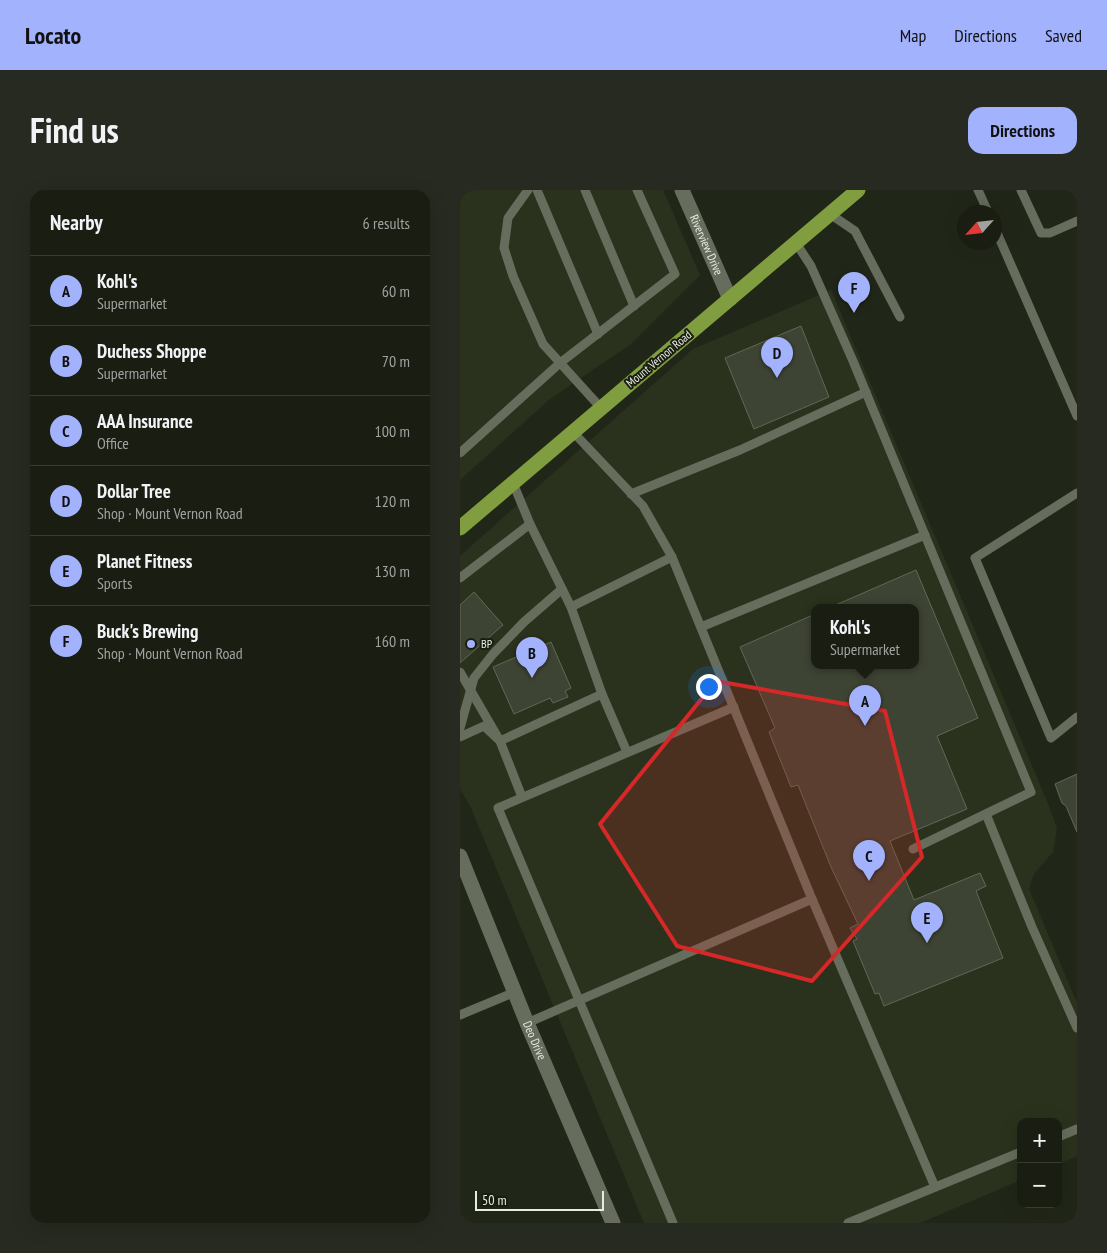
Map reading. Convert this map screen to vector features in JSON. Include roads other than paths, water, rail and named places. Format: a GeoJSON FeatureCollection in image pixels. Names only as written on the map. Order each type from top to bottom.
{"type":"FeatureCollection","features":[{"type":"Feature","properties":{"kind":"highway","name":"Mount Vernon Road"},"geometry":{"type":"LineString","coordinates":[[462,522],[513,483],[858,190]]}},
{"type":"Feature","properties":{"kind":"street","name":"Riverview Drive"},"geometry":{"type":"LineString","coordinates":[[682,190],[730,299]]}},
{"type":"Feature","properties":{"kind":"street","name":"Deo Drive"},"geometry":{"type":"LineString","coordinates":[[460,856],[514,992],[613,1223]]}},
{"type":"Feature","properties":{"kind":"lane"},"geometry":{"type":"LineString","coordinates":[[528,190],[508,218],[504,248],[513,276],[543,344],[601,408]]}},
{"type":"Feature","properties":{"kind":"lane"},"geometry":{"type":"LineString","coordinates":[[537,190],[598,334]]}},
{"type":"Feature","properties":{"kind":"lane"},"geometry":{"type":"LineString","coordinates":[[585,190],[634,306]]}},
{"type":"Feature","properties":{"kind":"lane"},"geometry":{"type":"LineString","coordinates":[[460,452],[560,363],[675,274],[637,190]]}},
{"type":"Feature","properties":{"kind":"lane"},"geometry":{"type":"LineString","coordinates":[[978,190],[985,205]]}},
{"type":"Feature","properties":{"kind":"lane"},"geometry":{"type":"LineString","coordinates":[[1021,190],[1041,233],[1050,233],[1077,221]]}},
{"type":"Feature","properties":{"kind":"lane"},"geometry":{"type":"LineString","coordinates":[[830,214],[854,232],[900,318]]}},
{"type":"Feature","properties":{"kind":"lane"},"geometry":{"type":"LineString","coordinates":[[796,243],[811,266],[866,392],[1031,792],[914,850]]}},
{"type":"Feature","properties":{"kind":"lane"},"geometry":{"type":"LineString","coordinates":[[1002,244],[1077,416]]}},
{"type":"Feature","properties":{"kind":"lane"},"geometry":{"type":"LineString","coordinates":[[631,494],[740,450],[866,392]]}},
{"type":"Feature","properties":{"kind":"lane"},"geometry":{"type":"LineString","coordinates":[[573,432],[642,506],[672,557],[812,899],[935,1187]]}},
{"type":"Feature","properties":{"kind":"lane"},"geometry":{"type":"LineString","coordinates":[[513,483],[530,524],[571,607],[602,694],[627,752]]}},
{"type":"Feature","properties":{"kind":"lane"},"geometry":{"type":"LineString","coordinates":[[1077,494],[975,558],[1050,738],[1077,717]]}},
{"type":"Feature","properties":{"kind":"lane"},"geometry":{"type":"LineString","coordinates":[[460,578],[530,524]]}},
{"type":"Feature","properties":{"kind":"lane"},"geometry":{"type":"LineString","coordinates":[[701,627],[925,535]]}},
{"type":"Feature","properties":{"kind":"lane"},"geometry":{"type":"LineString","coordinates":[[571,607],[672,557]]}},
{"type":"Feature","properties":{"kind":"lane"},"geometry":{"type":"LineString","coordinates":[[460,728],[474,678],[493,654],[524,622],[562,589]]}},
{"type":"Feature","properties":{"kind":"lane"},"geometry":{"type":"LineString","coordinates":[[460,672],[500,741],[522,797]]}},
{"type":"Feature","properties":{"kind":"lane"},"geometry":{"type":"LineString","coordinates":[[500,741],[602,694]]}},
{"type":"Feature","properties":{"kind":"lane"},"geometry":{"type":"LineString","coordinates":[[673,1223],[498,808],[734,707]]}},
{"type":"Feature","properties":{"kind":"lane"},"geometry":{"type":"LineString","coordinates":[[460,737],[484,726],[500,741]]}},
{"type":"Feature","properties":{"kind":"lane"},"geometry":{"type":"LineString","coordinates":[[986,814],[1077,1028]]}},
{"type":"Feature","properties":{"kind":"lane"},"geometry":{"type":"LineString","coordinates":[[527,1023],[812,899]]}},
{"type":"Feature","properties":{"kind":"lane"},"geometry":{"type":"LineString","coordinates":[[460,1015],[514,992]]}},
{"type":"Feature","properties":{"kind":"lane"},"geometry":{"type":"LineString","coordinates":[[1062,1135],[1077,1129]]}},
{"type":"Feature","properties":{"kind":"lane"},"geometry":{"type":"LineString","coordinates":[[848,1223],[1017,1154]]}},
{"type":"Feature","properties":{"kind":"place","name":"Buck's Brewing"},"geometry":{"type":"Point","coordinates":[854,313]}},
{"type":"Feature","properties":{"kind":"place","name":"Dollar Tree"},"geometry":{"type":"Point","coordinates":[777,378]}},
{"type":"Feature","properties":{"kind":"place","name":"BP"},"geometry":{"type":"Point","coordinates":[471,644]}},
{"type":"Feature","properties":{"kind":"place","name":"Duchess Shoppe"},"geometry":{"type":"Point","coordinates":[532,678]}},
{"type":"Feature","properties":{"kind":"place","name":"Kohl's"},"geometry":{"type":"Point","coordinates":[865,726]}},
{"type":"Feature","properties":{"kind":"place","name":"AAA Insurance"},"geometry":{"type":"Point","coordinates":[869,881]}},
{"type":"Feature","properties":{"kind":"place","name":"Planet Fitness"},"geometry":{"type":"Point","coordinates":[927,943]}}]}
